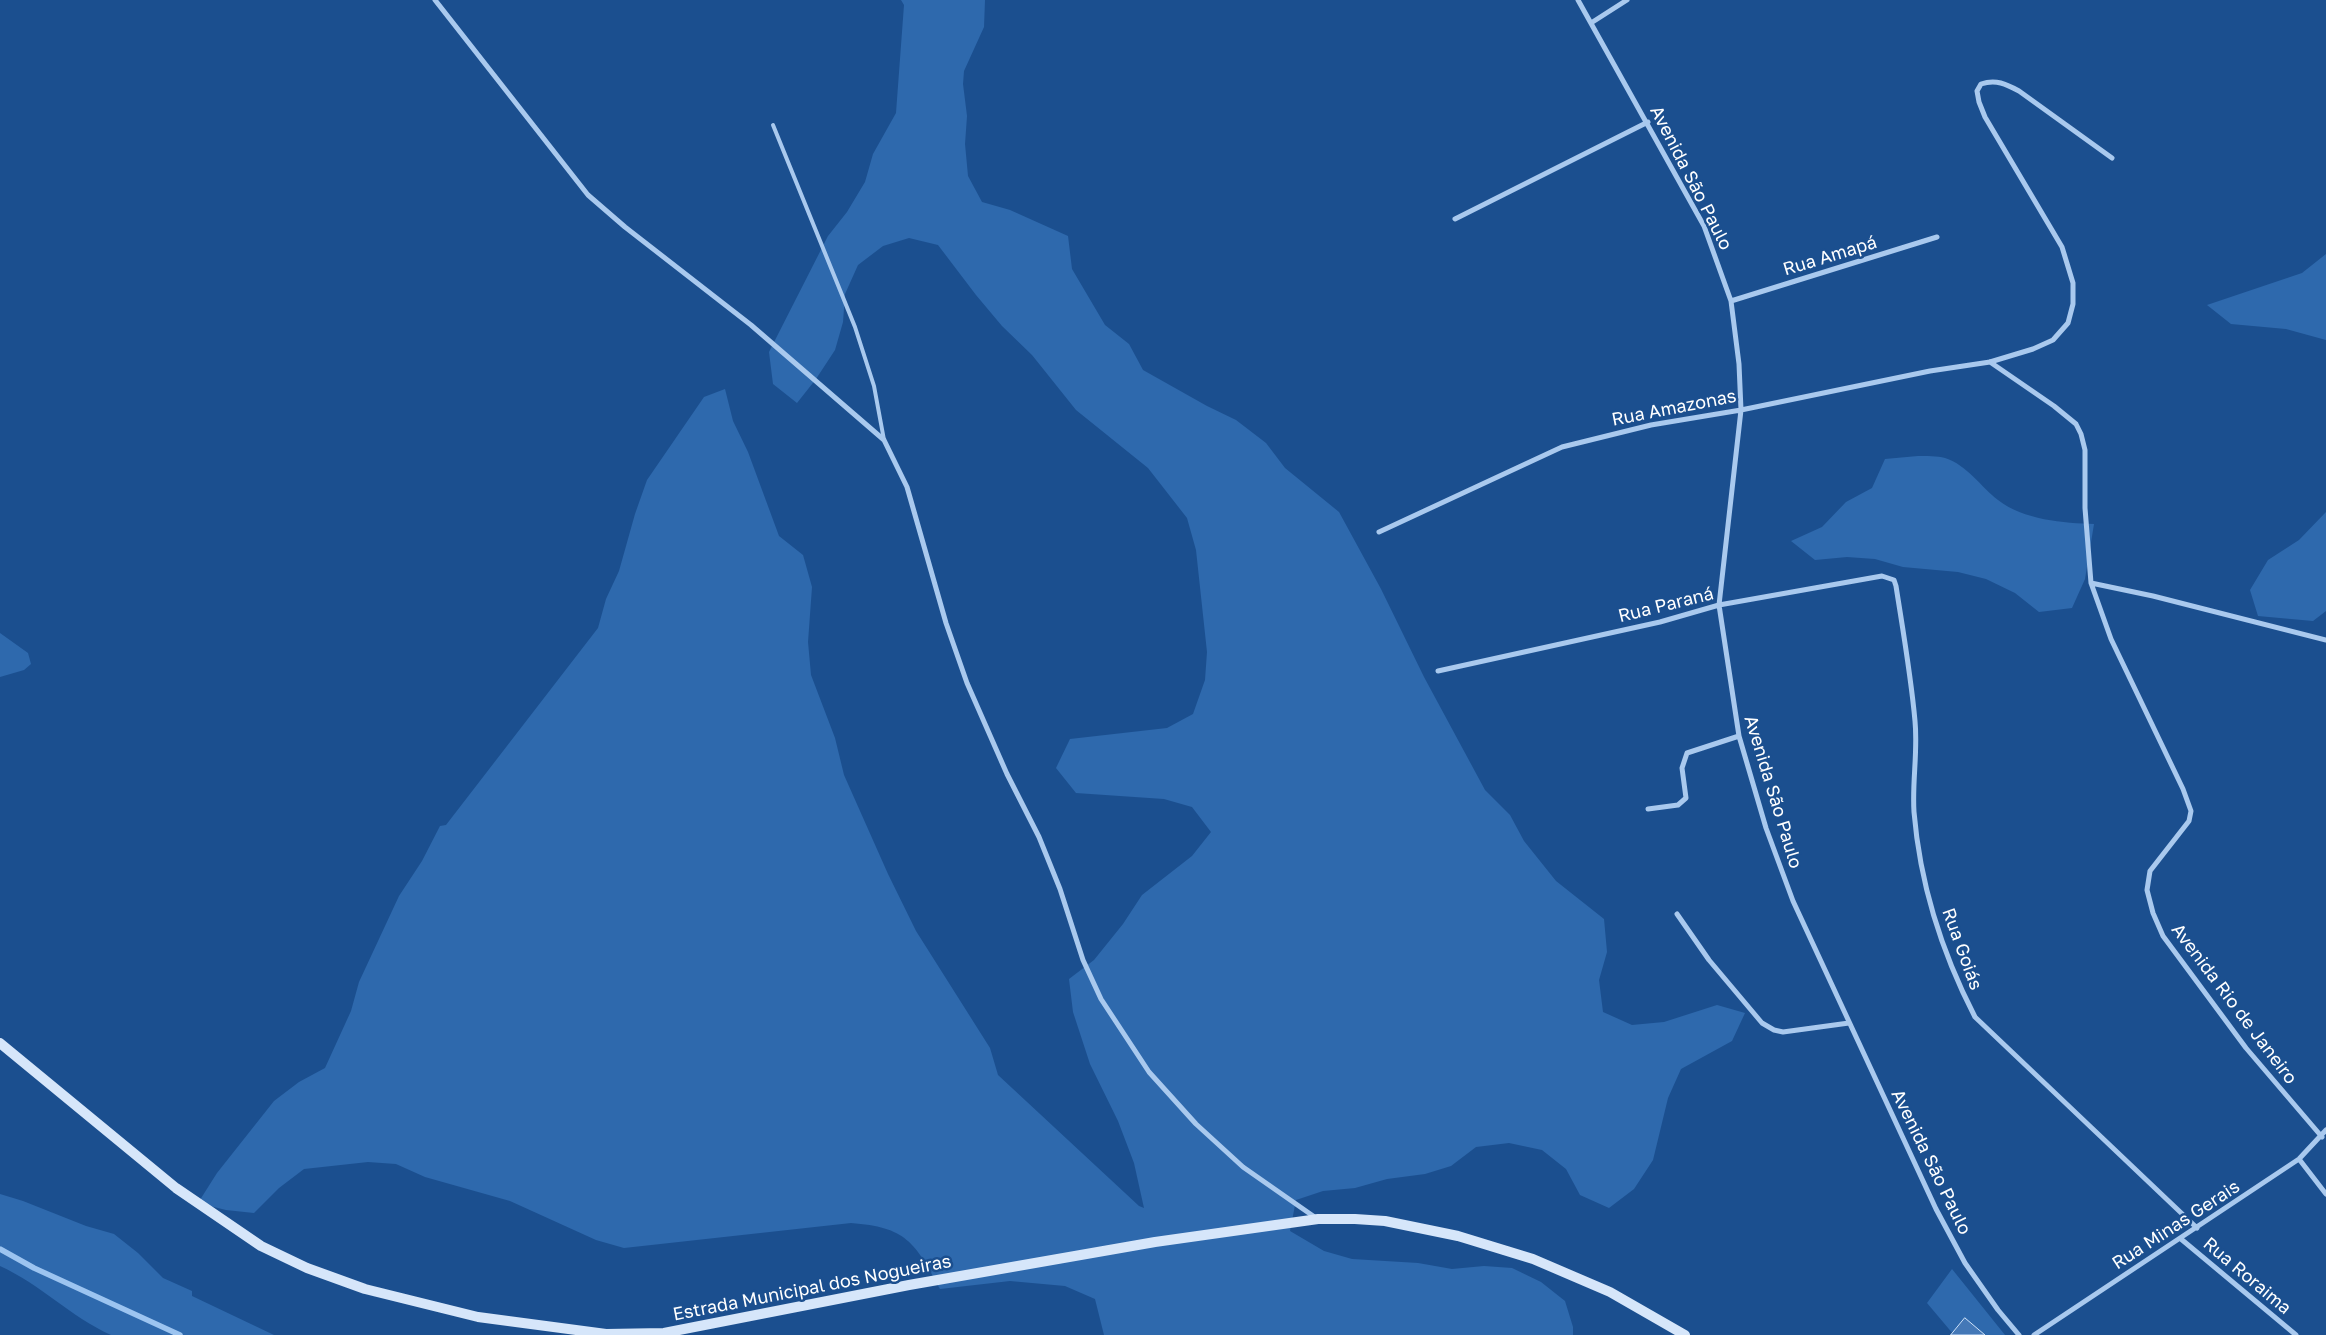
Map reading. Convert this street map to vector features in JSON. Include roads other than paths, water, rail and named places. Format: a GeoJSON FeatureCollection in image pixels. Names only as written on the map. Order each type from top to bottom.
{"type":"FeatureCollection","features":[{"type":"Feature","properties":{"kind":"street"},"geometry":{"type":"LineString","coordinates":[[435,0],[588,195],[625,227],[751,325],[884,440],[907,487],[946,623],[967,683],[1007,774],[1039,838],[1060,889],[1083,960],[1101,999],[1149,1072],[1196,1124],[1244,1167],[1318,1219]]}},
{"type":"Feature","properties":{"kind":"street","name":"Avenida São Paulo"},"geometry":{"type":"LineString","coordinates":[[1578,0],[1648,122],[1704,226],[1731,301],[1739,364],[1741,410],[1719,605],[1739,736],[1766,828],[1793,900],[1932,1200],[1965,1263],[1998,1310],[2019,1335]]}},
{"type":"Feature","properties":{"kind":"street"},"geometry":{"type":"LineString","coordinates":[[1591,23],[1627,0]]}},
{"type":"Feature","properties":{"kind":"street","name":"Rua Amazonas"},"geometry":{"type":"LineString","coordinates":[[1379,532],[1562,447],[1651,425],[1741,410],[1912,374],[1990,362],[2033,349],[2053,340],[2068,323],[2073,304],[2074,283],[2062,247],[1985,117],[1977,91],[1981,84],[1990,81],[2004,83],[2020,91],[2112,158]]}},
{"type":"Feature","properties":{"kind":"street"},"geometry":{"type":"LineString","coordinates":[[1455,219],[1648,122]]}},
{"type":"Feature","properties":{"kind":"street","name":"Rua Amapá"},"geometry":{"type":"LineString","coordinates":[[1731,301],[1937,237]]}},
{"type":"Feature","properties":{"kind":"street","name":"Avenida Rio de Janeiro"},"geometry":{"type":"LineString","coordinates":[[1990,362],[2054,406],[2076,424],[2082,434],[2085,450],[2085,508],[2091,583],[2111,639],[2183,788],[2191,811],[2189,821],[2150,871],[2147,890],[2153,913],[2163,936],[2246,1048],[2322,1137]]}},
{"type":"Feature","properties":{"kind":"street","name":"Rua Paraná"},"geometry":{"type":"LineString","coordinates":[[1438,671],[1660,622],[1719,605],[1882,576],[1894,580],[1896,586]]}},
{"type":"Feature","properties":{"kind":"street"},"geometry":{"type":"LineString","coordinates":[[2091,583],[2153,596],[2326,640]]}},
{"type":"Feature","properties":{"kind":"street","name":"Rua Goiás"},"geometry":{"type":"LineString","coordinates":[[1896,586],[1916,721],[1917,745],[1913,782],[1914,813],[1937,932],[1958,984],[1975,1017],[2197,1228]]}},
{"type":"Feature","properties":{"kind":"street"},"geometry":{"type":"LineString","coordinates":[[1648,809],[1678,805],[1686,798],[1682,762],[1687,753],[1739,736]]}},
{"type":"Feature","properties":{"kind":"street"},"geometry":{"type":"LineString","coordinates":[[1676,914],[1709,960],[1762,1023],[1774,1030],[1783,1032],[1849,1023]]}},
{"type":"Feature","properties":{"kind":"street","name":"Estrada Municipal dos Nogueiras"},"geometry":{"type":"LineString","coordinates":[[0,1043],[176,1188],[261,1246],[307,1268],[366,1290],[478,1317],[606,1334],[664,1333],[909,1285],[1155,1242],[1318,1219],[1385,1221],[1458,1236],[1533,1259],[1610,1292],[1683,1334]]}},
{"type":"Feature","properties":{"kind":"street","name":"Rua Minas Gerais"},"geometry":{"type":"LineString","coordinates":[[2034,1335],[2299,1159],[2322,1137],[2326,1130]]}},
{"type":"Feature","properties":{"kind":"street"},"geometry":{"type":"LineString","coordinates":[[2299,1159],[2326,1194]]}},
{"type":"Feature","properties":{"kind":"street","name":"Rua Roraima"},"geometry":{"type":"LineString","coordinates":[[2181,1239],[2296,1335]]}},
{"type":"Feature","properties":{"kind":"lane"},"geometry":{"type":"LineString","coordinates":[[773,125],[855,327],[874,386],[884,440]]}},
{"type":"Feature","properties":{"kind":"waterway"},"geometry":{"type":"LineString","coordinates":[[0,1249],[34,1268],[180,1335]]}}]}
